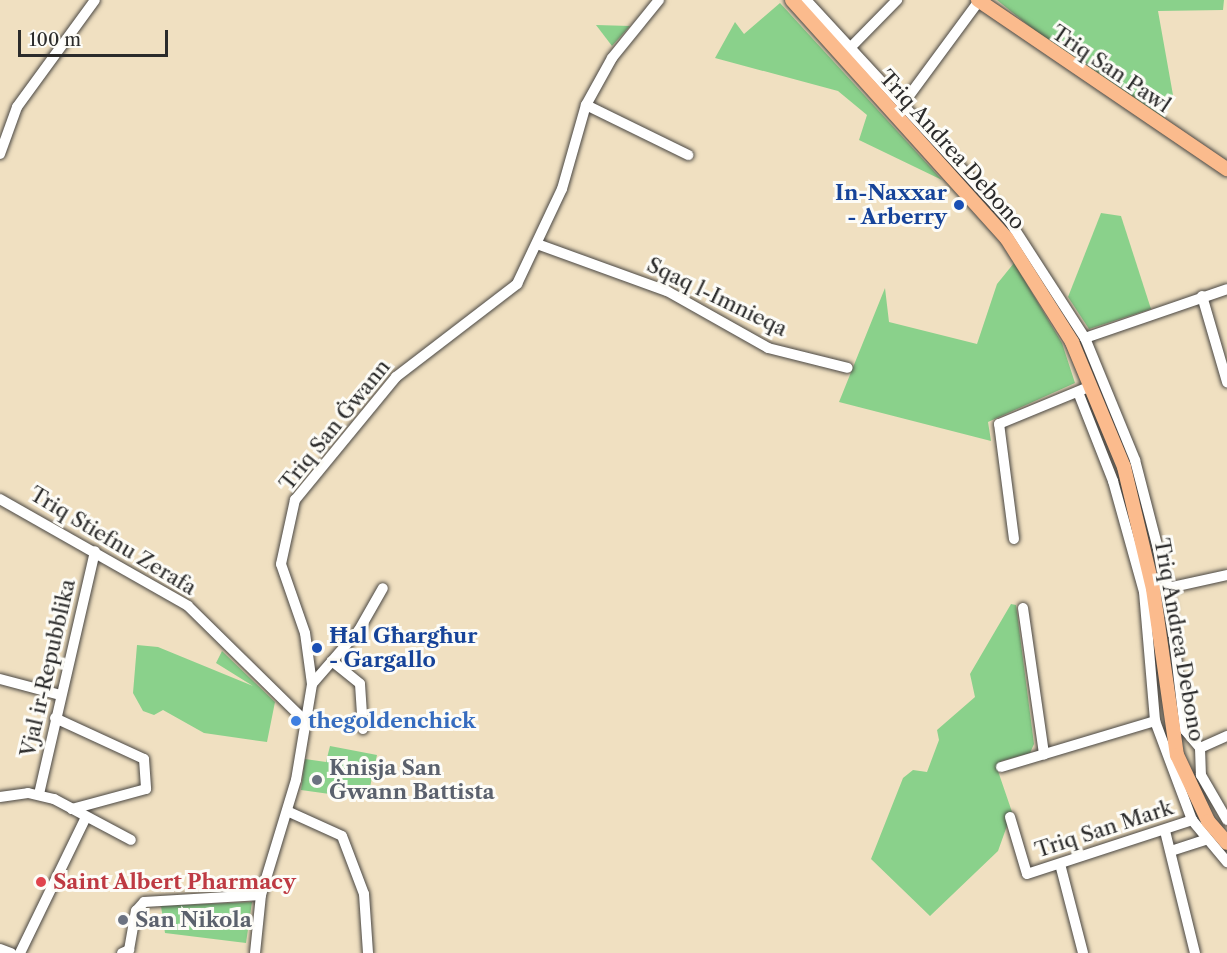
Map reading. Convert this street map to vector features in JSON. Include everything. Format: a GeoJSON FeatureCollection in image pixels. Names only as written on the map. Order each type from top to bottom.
{"type":"FeatureCollection","features":[{"type":"Feature","properties":{"kind":"main road","name":"Triq Andrea Debono"},"geometry":{"type":"LineString","coordinates":[[796,1],[1007,239],[1072,342],[1124,467],[1153,589],[1178,755],[1208,821],[1227,843]]}},
{"type":"Feature","properties":{"kind":"main road","name":"Triq San Pawl"},"geometry":{"type":"LineString","coordinates":[[979,1],[1226,168]]}},
{"type":"Feature","properties":{"kind":"street"},"geometry":{"type":"LineString","coordinates":[[0,154],[17,107],[95,0]]}},
{"type":"Feature","properties":{"kind":"street","name":"Triq San Ġwann"},"geometry":{"type":"LineString","coordinates":[[255,953],[261,895],[287,811],[312,684],[305,633],[281,564],[295,500],[396,377],[517,284],[562,189],[569,154],[586,105],[612,58],[659,0]]}},
{"type":"Feature","properties":{"kind":"street"},"geometry":{"type":"LineString","coordinates":[[849,49],[897,0]]}},
{"type":"Feature","properties":{"kind":"street","name":"Triq Andrea Debono"},"geometry":{"type":"LineString","coordinates":[[796,1],[849,49],[903,104],[1008,219],[1085,338],[1135,460],[1168,588],[1183,722],[1200,748],[1201,775],[1227,820]]}},
{"type":"Feature","properties":{"kind":"street"},"geometry":{"type":"LineString","coordinates":[[903,104],[979,1]]}},
{"type":"Feature","properties":{"kind":"street"},"geometry":{"type":"LineString","coordinates":[[586,105],[688,155]]}},
{"type":"Feature","properties":{"kind":"street","name":"Sqaq l-Imnieqa"},"geometry":{"type":"LineString","coordinates":[[537,244],[667,291],[768,348],[848,368]]}},
{"type":"Feature","properties":{"kind":"street"},"geometry":{"type":"LineString","coordinates":[[1085,338],[1227,289]]}},
{"type":"Feature","properties":{"kind":"street"},"geometry":{"type":"LineString","coordinates":[[1202,296],[1227,381]]}},
{"type":"Feature","properties":{"kind":"street"},"geometry":{"type":"LineString","coordinates":[[1014,539],[999,424],[1092,386]]}},
{"type":"Feature","properties":{"kind":"street","name":"Triq Andrea Debono"},"geometry":{"type":"LineString","coordinates":[[1078,392],[1113,481],[1144,592],[1155,721],[1192,820],[1205,840],[1227,862]]}},
{"type":"Feature","properties":{"kind":"street","name":"Triq Stiefnu Zerafa"},"geometry":{"type":"LineString","coordinates":[[0,498],[188,606],[306,722]]}},
{"type":"Feature","properties":{"kind":"street","name":"Vjal ir-Repubblika"},"geometry":{"type":"LineString","coordinates":[[39,794],[60,694],[95,551]]}},
{"type":"Feature","properties":{"kind":"street"},"geometry":{"type":"LineString","coordinates":[[1168,588],[1227,575]]}},
{"type":"Feature","properties":{"kind":"street"},"geometry":{"type":"LineString","coordinates":[[312,684],[359,630],[383,588]]}},
{"type":"Feature","properties":{"kind":"street"},"geometry":{"type":"LineString","coordinates":[[1023,608],[1044,754]]}},
{"type":"Feature","properties":{"kind":"street"},"geometry":{"type":"LineString","coordinates":[[332,661],[360,684],[363,729]]}},
{"type":"Feature","properties":{"kind":"street"},"geometry":{"type":"LineString","coordinates":[[0,679],[60,694]]}},
{"type":"Feature","properties":{"kind":"street"},"geometry":{"type":"LineString","coordinates":[[55,718],[144,759],[146,789],[72,809]]}},
{"type":"Feature","properties":{"kind":"street"},"geometry":{"type":"LineString","coordinates":[[1002,766],[1155,721]]}},
{"type":"Feature","properties":{"kind":"street"},"geometry":{"type":"LineString","coordinates":[[1200,748],[1227,736]]}},
{"type":"Feature","properties":{"kind":"street"},"geometry":{"type":"LineString","coordinates":[[0,797],[39,794],[131,840]]}},
{"type":"Feature","properties":{"kind":"street"},"geometry":{"type":"LineString","coordinates":[[287,811],[342,836],[364,894],[368,953]]}},
{"type":"Feature","properties":{"kind":"street"},"geometry":{"type":"LineString","coordinates":[[20,953],[86,817]]}},
{"type":"Feature","properties":{"kind":"street","name":"Triq San Mark"},"geometry":{"type":"LineString","coordinates":[[1010,818],[1027,874],[1165,831],[1192,820]]}},
{"type":"Feature","properties":{"kind":"street"},"geometry":{"type":"LineString","coordinates":[[1165,831],[1196,953]]}},
{"type":"Feature","properties":{"kind":"street","name":"Triq San Mark"},"geometry":{"type":"LineString","coordinates":[[1171,851],[1205,840]]}},
{"type":"Feature","properties":{"kind":"street"},"geometry":{"type":"LineString","coordinates":[[1059,864],[1083,953]]}},
{"type":"Feature","properties":{"kind":"street"},"geometry":{"type":"LineString","coordinates":[[122,953],[129,950],[136,911],[144,903],[261,895]]}},
{"type":"Feature","properties":{"kind":"street"},"geometry":{"type":"LineString","coordinates":[[0,949],[11,953]]}},
{"type":"Feature","properties":{"kind":"green space"},"geometry":{"type":"Polygon","coordinates":[[[997,0],[1224,0],[1223,10],[1158,11],[1173,95],[1164,119],[1054,46],[997,0]]]}},
{"type":"Feature","properties":{"kind":"green space"},"geometry":{"type":"Polygon","coordinates":[[[780,3],[942,180],[859,140],[867,115],[838,91],[715,58],[735,22],[744,34],[780,3]]]}},
{"type":"Feature","properties":{"kind":"green space"},"geometry":{"type":"Polygon","coordinates":[[[596,25],[630,26],[612,46],[596,25]]]}},
{"type":"Feature","properties":{"kind":"green space"},"geometry":{"type":"Polygon","coordinates":[[[1101,213],[1121,216],[1151,309],[1089,329],[1068,297],[1101,213]]]}},
{"type":"Feature","properties":{"kind":"green space"},"geometry":{"type":"Polygon","coordinates":[[[1014,263],[1062,343],[1075,383],[988,422],[991,441],[839,402],[885,288],[889,322],[977,344],[997,284],[1014,263]]]}},
{"type":"Feature","properties":{"kind":"green space"},"geometry":{"type":"Polygon","coordinates":[[[1011,604],[1016,605],[1034,744],[1030,753],[1001,761],[998,771],[1012,812],[998,851],[930,916],[871,859],[903,778],[913,770],[927,772],[939,740],[937,730],[975,697],[970,674],[1011,604]]]}},
{"type":"Feature","properties":{"kind":"green space"},"geometry":{"type":"Polygon","coordinates":[[[137,645],[158,647],[253,686],[216,663],[222,651],[275,702],[267,742],[204,733],[163,710],[154,715],[143,711],[133,693],[137,645]]]}},
{"type":"Feature","properties":{"kind":"green space"},"geometry":{"type":"Polygon","coordinates":[[[330,746],[377,755],[370,787],[344,796],[301,790],[305,759],[326,762],[330,746]]]}},
{"type":"Feature","properties":{"kind":"green space"},"geometry":{"type":"Polygon","coordinates":[[[252,902],[246,943],[165,933],[161,906],[252,902]]]}},
{"type":"Feature","properties":{"kind":"place","name":"In-Naxxar - Arberry"},"geometry":{"type":"Point","coordinates":[959,205]}},
{"type":"Feature","properties":{"kind":"place","name":"Ħal Għargħur - Gargallo"},"geometry":{"type":"Point","coordinates":[317,648]}},
{"type":"Feature","properties":{"kind":"place","name":"thegoldenchick"},"geometry":{"type":"Point","coordinates":[296,721]}},
{"type":"Feature","properties":{"kind":"place","name":"Knisja San Ġwann Battista"},"geometry":{"type":"Point","coordinates":[317,780]}},
{"type":"Feature","properties":{"kind":"place","name":"Saint Albert Pharmacy"},"geometry":{"type":"Point","coordinates":[41,882]}},
{"type":"Feature","properties":{"kind":"place","name":"San Nikola"},"geometry":{"type":"Point","coordinates":[123,920]}}]}
